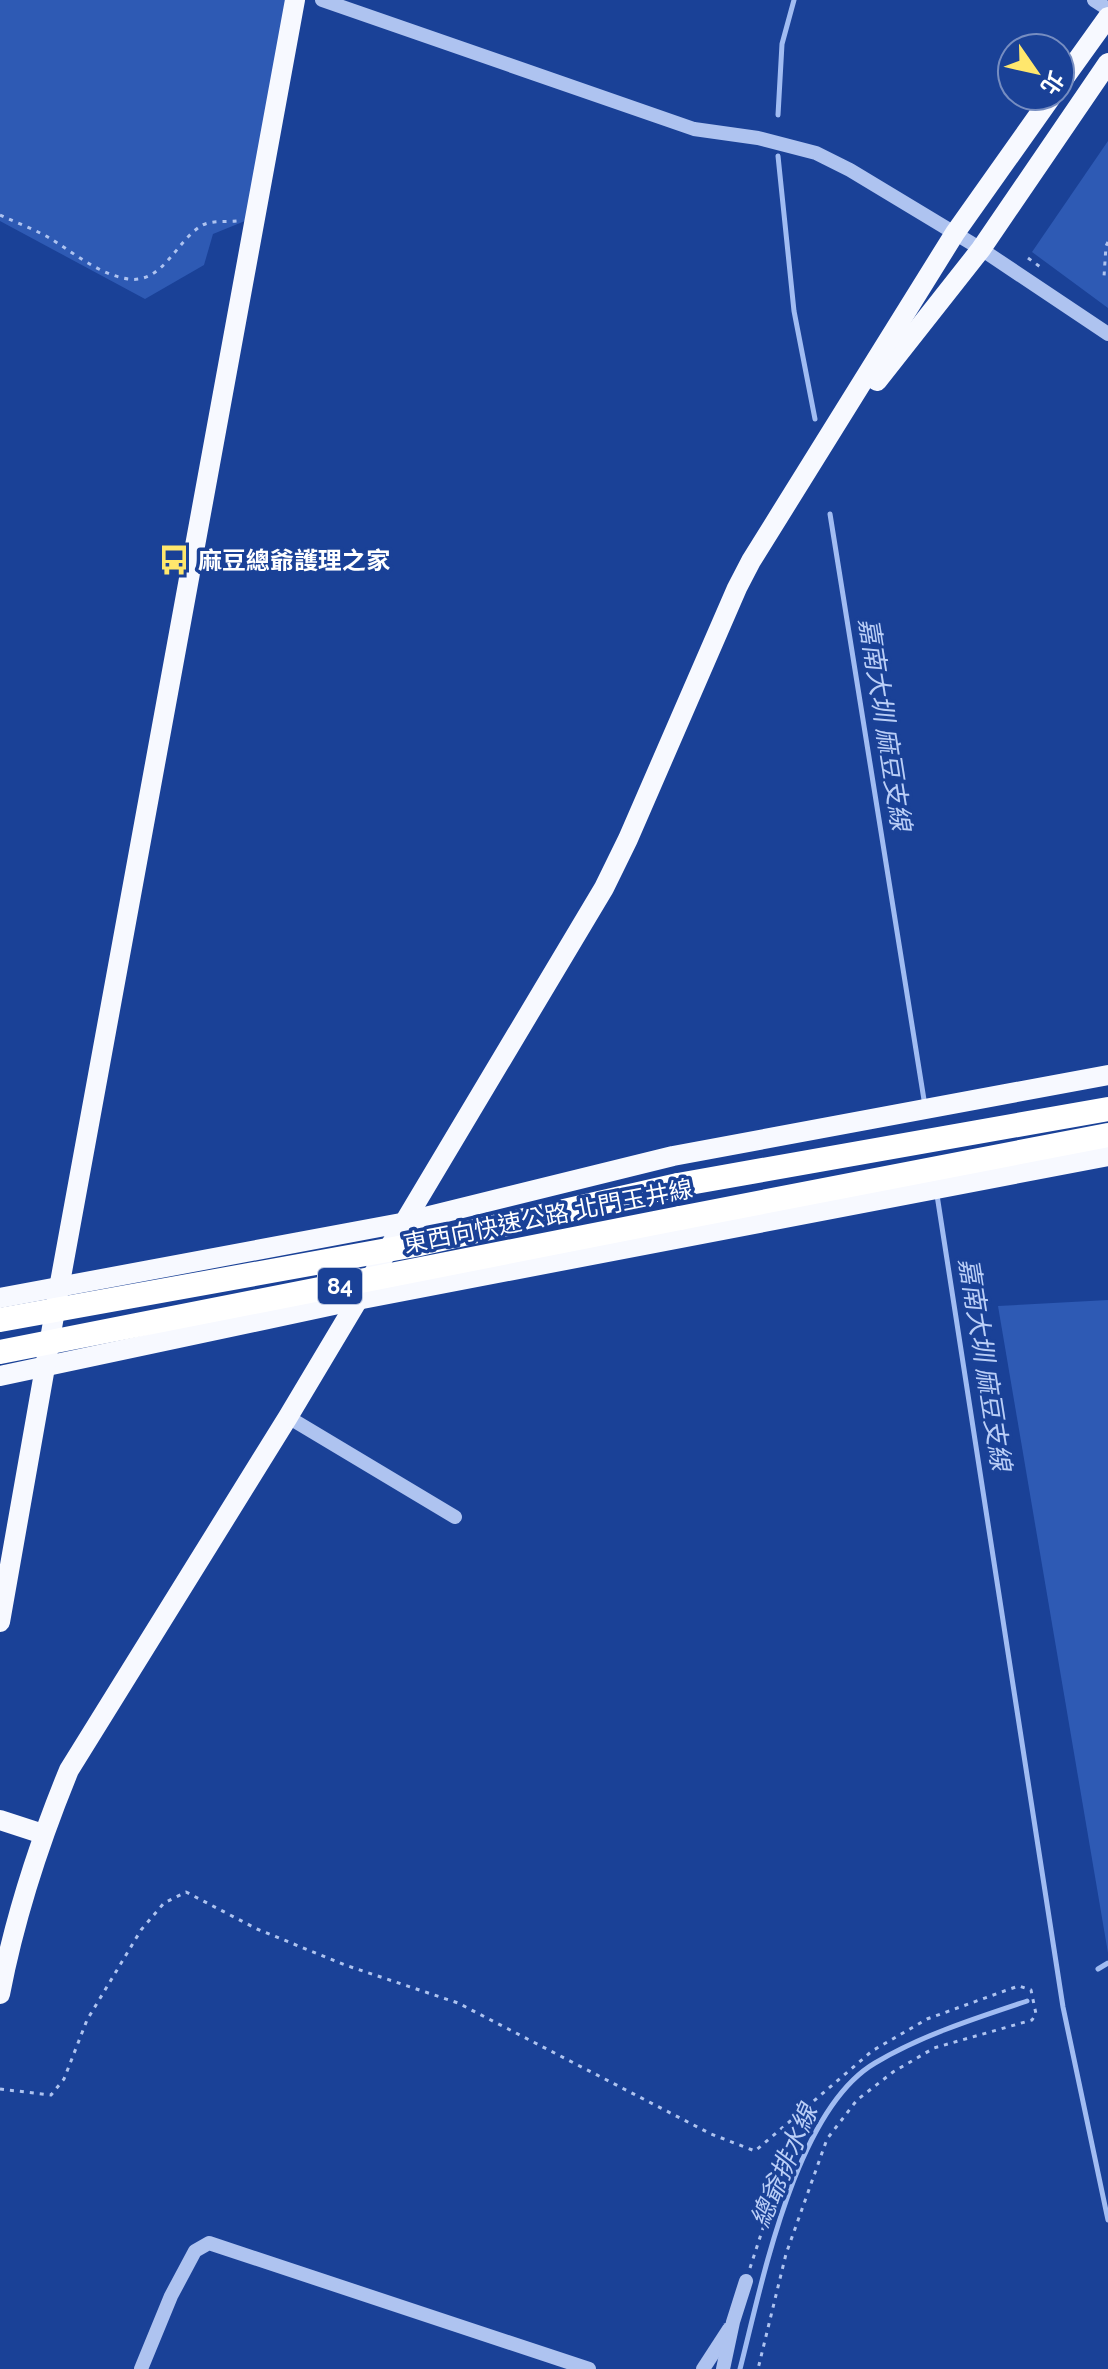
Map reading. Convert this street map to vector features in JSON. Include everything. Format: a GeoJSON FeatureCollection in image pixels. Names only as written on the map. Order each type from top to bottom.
{"type":"FeatureCollection","features":[{"type":"Feature","properties":{"kind":"highway","name":"東西向快速公路 北門玉井線"},"geometry":{"type":"LineString","coordinates":[[0,1320],[415,1245],[678,1185],[1108,1109]]}},
{"type":"Feature","properties":{"kind":"highway","name":"東西向快速公路 北門玉井線"},"geometry":{"type":"LineString","coordinates":[[0,1352],[1108,1135]]}},
{"type":"Feature","properties":{"kind":"main road"},"geometry":{"type":"LineString","coordinates":[[0,1622],[295,0]]}},
{"type":"Feature","properties":{"kind":"main road"},"geometry":{"type":"LineString","coordinates":[[1076,62],[1108,17]]}},
{"type":"Feature","properties":{"kind":"main road"},"geometry":{"type":"LineString","coordinates":[[818,457],[981,249],[1108,63]]}},
{"type":"Feature","properties":{"kind":"main road"},"geometry":{"type":"LineString","coordinates":[[0,1994],[12,1933],[43,1834],[69,1770],[288,1417],[401,1223],[604,888],[737,588],[955,233],[1041,112]]}},
{"type":"Feature","properties":{"kind":"main road"},"geometry":{"type":"LineString","coordinates":[[0,1298],[401,1223],[673,1156],[1108,1075]]}},
{"type":"Feature","properties":{"kind":"main road"},"geometry":{"type":"LineString","coordinates":[[0,1376],[357,1300],[1108,1156]]}},
{"type":"Feature","properties":{"kind":"main road"},"geometry":{"type":"LineString","coordinates":[[0,1820],[43,1834]]}},
{"type":"Feature","properties":{"kind":"street"},"geometry":{"type":"LineString","coordinates":[[322,0],[694,129],[758,138],[816,153],[850,170],[981,249],[1108,334]]}},
{"type":"Feature","properties":{"kind":"street"},"geometry":{"type":"LineString","coordinates":[[1094,0],[1108,9]]}},
{"type":"Feature","properties":{"kind":"street"},"geometry":{"type":"LineString","coordinates":[[288,1417],[455,1517]]}},
{"type":"Feature","properties":{"kind":"street"},"geometry":{"type":"LineString","coordinates":[[141,2369],[171,2296],[195,2251],[209,2243],[589,2369]]}},
{"type":"Feature","properties":{"kind":"street"},"geometry":{"type":"LineString","coordinates":[[723,2369],[746,2281]]}},
{"type":"Feature","properties":{"kind":"street"},"geometry":{"type":"LineString","coordinates":[[703,2369],[733,2322]]}},
{"type":"Feature","properties":{"kind":"path"},"geometry":{"type":"LineString","coordinates":[[0,215],[44,235],[88,264],[117,276],[143,280],[171,259],[191,233],[203,224],[253,221]]}},
{"type":"Feature","properties":{"kind":"path"},"geometry":{"type":"LineString","coordinates":[[1108,242],[1104,277],[1108,279]]}},
{"type":"Feature","properties":{"kind":"path"},"geometry":{"type":"LineString","coordinates":[[0,2089],[51,2095],[64,2079],[87,2020],[141,1930],[164,1903],[186,1892],[257,1929],[458,2003],[711,2134],[755,2151],[872,2051],[927,2019],[1019,1986],[1031,1990],[1036,2014],[1032,2020],[934,2048],[906,2064],[857,2100],[827,2139],[786,2254],[758,2369]]}},
{"type":"Feature","properties":{"kind":"path"},"geometry":{"type":"LineString","coordinates":[[746,2281],[790,2145],[808,2106]]}},
{"type":"Feature","properties":{"kind":"shaded area"},"geometry":{"type":"Polygon","coordinates":[[[0,0],[289,0],[257,216],[213,234],[204,265],[145,299],[0,221],[0,0]]]}},
{"type":"Feature","properties":{"kind":"shaded area"},"geometry":{"type":"Polygon","coordinates":[[[1108,141],[1108,308],[1032,252],[1108,141]]]}},
{"type":"Feature","properties":{"kind":"shaded area"},"geometry":{"type":"Polygon","coordinates":[[[1108,1300],[1108,1953],[998,1306],[1108,1300]]]}},
{"type":"Feature","properties":{"kind":"waterway","name":"嘉南大圳 麻豆支線"},"geometry":{"type":"LineString","coordinates":[[778,115],[782,44],[794,0]]}},
{"type":"Feature","properties":{"kind":"waterway","name":"嘉南大圳 麻豆支線"},"geometry":{"type":"LineString","coordinates":[[778,156],[794,311],[815,419]]}},
{"type":"Feature","properties":{"kind":"waterway","name":"嘉南大圳 麻豆支線"},"geometry":{"type":"LineString","coordinates":[[830,514],[925,1106]]}},
{"type":"Feature","properties":{"kind":"waterway","name":"嘉南大圳 麻豆支線"},"geometry":{"type":"LineString","coordinates":[[937,1195],[1063,2007],[1108,2220]]}},
{"type":"Feature","properties":{"kind":"waterway","name":"總爺排水線"},"geometry":{"type":"LineString","coordinates":[[1098,1969],[1108,1963]]}},
{"type":"Feature","properties":{"kind":"waterway","name":"總爺排水線"},"geometry":{"type":"LineString","coordinates":[[740,2369],[771,2247],[786,2202],[823,2119],[847,2086],[875,2063],[911,2044],[1027,2001]]}},
{"type":"Feature","properties":{"kind":"place","name":"麻豆總爺護理之家"},"geometry":{"type":"Point","coordinates":[174,560]}}]}
